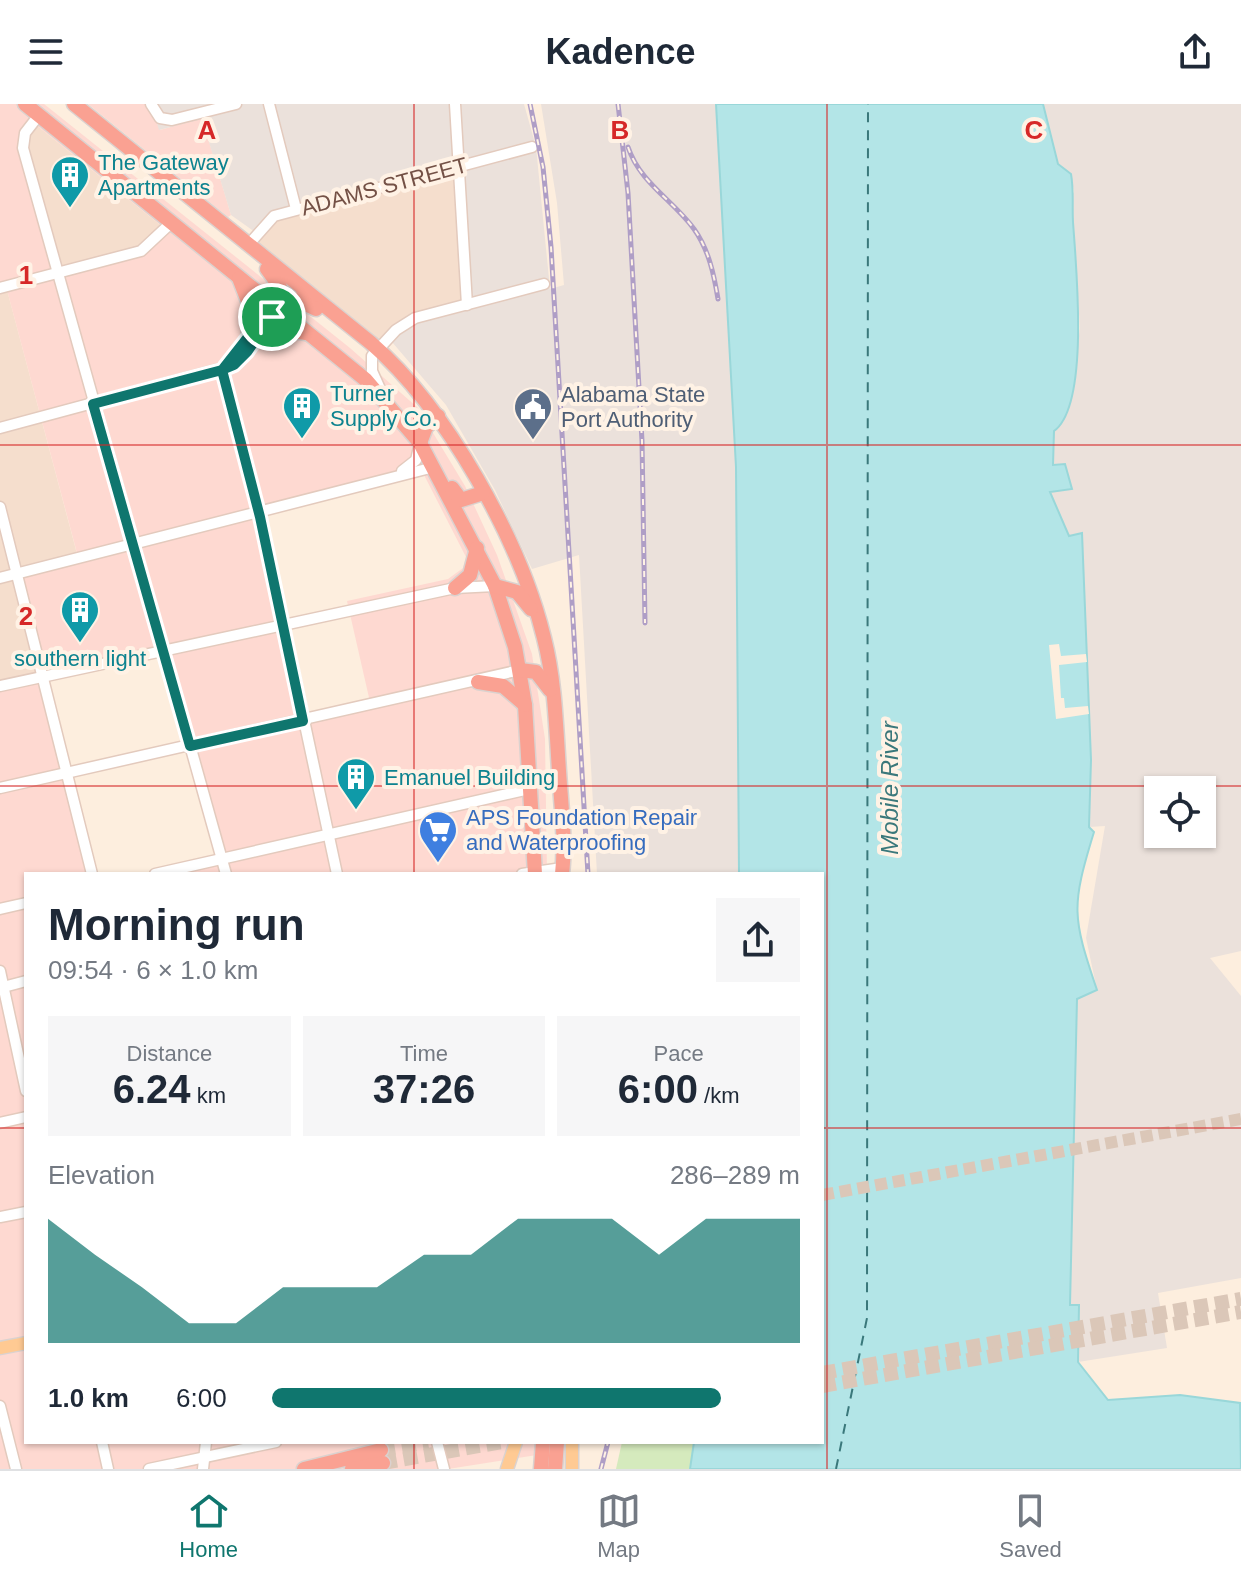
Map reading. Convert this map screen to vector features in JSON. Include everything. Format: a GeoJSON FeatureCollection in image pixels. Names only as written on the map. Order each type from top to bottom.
{"type":"FeatureCollection","features":[{"type":"Feature","properties":{"kind":"highway"},"geometry":{"type":"LineString","coordinates":[[25,104],[311,334],[383,396],[420,443],[495,586],[520,670],[525,705],[530,872]]}},
{"type":"Feature","properties":{"kind":"highway"},"geometry":{"type":"LineString","coordinates":[[74,104],[372,344],[438,416],[520,563],[543,634],[554,698],[562,871]]}},
{"type":"Feature","properties":{"kind":"highway"},"geometry":{"type":"LineString","coordinates":[[199,204],[217,229],[277,279],[282,293],[277,306]]}},
{"type":"Feature","properties":{"kind":"highway"},"geometry":{"type":"LineString","coordinates":[[237,274],[251,309],[254,337],[282,329],[311,334]]}},
{"type":"Feature","properties":{"kind":"highway"},"geometry":{"type":"LineString","coordinates":[[277,306],[285,300],[302,300],[339,327],[372,344]]}},
{"type":"Feature","properties":{"kind":"highway"},"geometry":{"type":"LineString","coordinates":[[420,443],[426,427],[438,416]]}},
{"type":"Feature","properties":{"kind":"highway"},"geometry":{"type":"LineString","coordinates":[[434,467],[446,476],[459,500],[483,493]]}},
{"type":"Feature","properties":{"kind":"highway"},"geometry":{"type":"LineString","coordinates":[[455,588],[470,575],[477,548]]}},
{"type":"Feature","properties":{"kind":"highway"},"geometry":{"type":"LineString","coordinates":[[495,586],[517,592],[543,634],[540,660],[520,670]]}},
{"type":"Feature","properties":{"kind":"highway"},"geometry":{"type":"LineString","coordinates":[[520,670],[543,677],[554,698]]}},
{"type":"Feature","properties":{"kind":"highway"},"geometry":{"type":"LineString","coordinates":[[478,682],[503,686],[525,705]]}},
{"type":"Feature","properties":{"kind":"highway"},"geometry":{"type":"LineString","coordinates":[[541,1469],[543,1444]]}},
{"type":"Feature","properties":{"kind":"highway"},"geometry":{"type":"LineString","coordinates":[[555,1469],[557,1444]]}},
{"type":"Feature","properties":{"kind":"highway"},"geometry":{"type":"LineString","coordinates":[[304,1469],[382,1456],[352,1469]]}},
{"type":"Feature","properties":{"kind":"main road"},"geometry":{"type":"LineString","coordinates":[[0,1348],[24,1343]]}},
{"type":"Feature","properties":{"kind":"main road"},"geometry":{"type":"LineString","coordinates":[[507,1469],[515,1444]]}},
{"type":"Feature","properties":{"kind":"main road"},"geometry":{"type":"LineString","coordinates":[[572,1444],[572,1469]]}},
{"type":"Feature","properties":{"kind":"street"},"geometry":{"type":"LineString","coordinates":[[151,104],[160,118],[172,120],[236,104]]}},
{"type":"Feature","properties":{"kind":"street"},"geometry":{"type":"LineString","coordinates":[[269,104],[296,209]]}},
{"type":"Feature","properties":{"kind":"street"},"geometry":{"type":"LineString","coordinates":[[455,104],[467,305]]}},
{"type":"Feature","properties":{"kind":"street"},"geometry":{"type":"LineString","coordinates":[[39,115],[25,133],[23,148],[225,872]]}},
{"type":"Feature","properties":{"kind":"street","name":"ADAMS STREET"},"geometry":{"type":"LineString","coordinates":[[249,244],[274,216],[532,147]]}},
{"type":"Feature","properties":{"kind":"street"},"geometry":{"type":"LineString","coordinates":[[0,288],[141,251],[172,222]]}},
{"type":"Feature","properties":{"kind":"street"},"geometry":{"type":"LineString","coordinates":[[383,396],[371,367],[372,344],[405,323],[544,284]]}},
{"type":"Feature","properties":{"kind":"street"},"geometry":{"type":"LineString","coordinates":[[0,428],[222,370],[254,337],[277,306]]}},
{"type":"Feature","properties":{"kind":"street"},"geometry":{"type":"LineString","coordinates":[[222,370],[259,510],[337,872]]}},
{"type":"Feature","properties":{"kind":"street"},"geometry":{"type":"LineString","coordinates":[[397,474],[412,465],[420,443]]}},
{"type":"Feature","properties":{"kind":"street"},"geometry":{"type":"LineString","coordinates":[[0,578],[434,467]]}},
{"type":"Feature","properties":{"kind":"street"},"geometry":{"type":"LineString","coordinates":[[0,507],[92,872]]}},
{"type":"Feature","properties":{"kind":"street"},"geometry":{"type":"LineString","coordinates":[[0,686],[455,588],[495,586]]}},
{"type":"Feature","properties":{"kind":"street"},"geometry":{"type":"LineString","coordinates":[[0,788],[478,682],[520,670]]}},
{"type":"Feature","properties":{"kind":"street"},"geometry":{"type":"LineString","coordinates":[[164,872],[529,789]]}},
{"type":"Feature","properties":{"kind":"street"},"geometry":{"type":"LineString","coordinates":[[0,909],[24,903]]}},
{"type":"Feature","properties":{"kind":"street"},"geometry":{"type":"LineString","coordinates":[[0,971],[24,1082]]}},
{"type":"Feature","properties":{"kind":"street"},"geometry":{"type":"LineString","coordinates":[[2,988],[24,982]]}},
{"type":"Feature","properties":{"kind":"street"},"geometry":{"type":"LineString","coordinates":[[0,1123],[24,1117]]}},
{"type":"Feature","properties":{"kind":"street"},"geometry":{"type":"LineString","coordinates":[[0,1217],[24,1212]]}},
{"type":"Feature","properties":{"kind":"street"},"geometry":{"type":"LineString","coordinates":[[0,1406],[16,1469]]}},
{"type":"Feature","properties":{"kind":"street"},"geometry":{"type":"LineString","coordinates":[[102,1444],[108,1469]]}},
{"type":"Feature","properties":{"kind":"street"},"geometry":{"type":"LineString","coordinates":[[203,1464],[206,1444]]}},
{"type":"Feature","properties":{"kind":"street"},"geometry":{"type":"LineString","coordinates":[[149,1469],[203,1464],[269,1444]]}},
{"type":"Feature","properties":{"kind":"street"},"geometry":{"type":"LineString","coordinates":[[438,1444],[444,1469]]}},
{"type":"Feature","properties":{"kind":"shaded area"},"geometry":{"type":"Polygon","coordinates":[[[0,104],[44,104],[350,348],[418,408],[465,486],[497,555],[532,654],[545,739],[547,872],[149,872],[216,857],[158,655],[47,679],[94,872],[24,872],[24,1444],[550,1444],[550,1453],[448,1469],[0,1469],[0,682],[46,672],[19,568],[77,553],[7,290],[159,240],[169,232],[36,125],[30,129],[27,151],[60,268],[0,285],[0,104]],[[423,473],[264,512],[308,715],[370,702],[347,601],[448,579],[463,568],[466,557],[423,473]]]}},
{"type":"Feature","properties":{"kind":"shaded area"},"geometry":{"type":"Polygon","coordinates":[[[88,104],[151,104],[160,130],[202,118],[231,215],[228,217],[88,104]]]}},
{"type":"Feature","properties":{"kind":"shaded area"},"geometry":{"type":"Polygon","coordinates":[[[151,104],[524,104],[536,147],[550,289],[564,285],[557,203],[541,104],[716,104],[736,467],[739,872],[597,872],[579,555],[532,569],[495,490],[446,405],[392,342],[405,326],[463,311],[455,172],[275,218],[259,235],[231,215],[202,119],[159,130],[151,104]]]}},
{"type":"Feature","properties":{"kind":"shaded area"},"geometry":{"type":"Polygon","coordinates":[[[1043,104],[1241,104],[1241,951],[1210,958],[1241,996],[1241,1278],[1158,1293],[1167,1348],[1078,1362],[1079,1305],[1070,1306],[1077,998],[1097,990],[1086,938],[1105,826],[1089,827],[1091,760],[1082,534],[1069,536],[1050,491],[1072,488],[1052,465],[1054,431],[1070,399],[1080,328],[1071,174],[1058,164],[1043,104]]]}},
{"type":"Feature","properties":{"kind":"shaded area"},"geometry":{"type":"Polygon","coordinates":[[[36,125],[169,232],[159,240],[7,290],[77,554],[46,672],[0,682],[0,285],[27,151],[26,137],[36,125]]]}},
{"type":"Feature","properties":{"kind":"shaded area"},"geometry":{"type":"Polygon","coordinates":[[[455,172],[463,303],[406,318],[379,339],[256,240],[275,218],[455,172]]]}},
{"type":"Feature","properties":{"kind":"green space"},"geometry":{"type":"Polygon","coordinates":[[[622,1444],[694,1444],[690,1469],[616,1469],[622,1444]]]}},
{"type":"Feature","properties":{"kind":"water","name":"Mobile River"},"geometry":{"type":"Polygon","coordinates":[[[716,104],[1043,104],[1058,164],[1071,174],[1072,186],[1078,301],[1077,365],[1073,394],[1065,416],[1054,431],[1053,465],[1065,464],[1072,489],[1050,492],[1069,536],[1082,533],[1091,760],[1089,827],[1094,832],[1078,895],[1079,927],[1097,990],[1077,999],[1070,1305],[1079,1305],[1078,1362],[1108,1400],[1180,1395],[1240,1403],[1241,1469],[690,1469],[694,1444],[824,1444],[824,872],[739,872],[736,467],[716,104]]]}},
{"type":"Feature","properties":{"kind":"pier"},"geometry":{"type":"Polygon","coordinates":[[[1059,644],[1061,656],[1086,654],[1087,662],[1059,665],[1061,698],[1064,698],[1065,708],[1088,706],[1089,714],[1056,719],[1049,645],[1059,644]]]}},
{"type":"Feature","properties":{"kind":"ferry route"},"geometry":{"type":"LineString","coordinates":[[836,1469],[867,1318],[868,104]]}},
{"type":"Feature","properties":{"kind":"tunnel"},"geometry":{"type":"LineString","coordinates":[[824,1195],[1241,1119]]}},
{"type":"Feature","properties":{"kind":"tunnel"},"geometry":{"type":"LineString","coordinates":[[824,1373],[1241,1299]]}},
{"type":"Feature","properties":{"kind":"tunnel"},"geometry":{"type":"LineString","coordinates":[[824,1386],[1241,1312]]}},
{"type":"Feature","properties":{"kind":"tunnel"},"geometry":{"type":"LineString","coordinates":[[381,1450],[416,1444]]}},
{"type":"Feature","properties":{"kind":"tunnel"},"geometry":{"type":"LineString","coordinates":[[383,1463],[491,1444]]}},
{"type":"Feature","properties":{"kind":"railway"},"geometry":{"type":"LineString","coordinates":[[530,104],[543,167],[551,247],[588,872]]}},
{"type":"Feature","properties":{"kind":"railway"},"geometry":{"type":"LineString","coordinates":[[618,104],[628,193],[642,441],[645,623]]}},
{"type":"Feature","properties":{"kind":"railway"},"geometry":{"type":"LineString","coordinates":[[628,147],[640,171],[686,219],[704,245],[718,299]]}},
{"type":"Feature","properties":{"kind":"railway"},"geometry":{"type":"LineString","coordinates":[[601,1469],[607,1444]]}},
{"type":"Feature","properties":{"kind":"place","name":"The Gateway Apartments"},"geometry":{"type":"Point","coordinates":[70,209]}},
{"type":"Feature","properties":{"kind":"place","name":"Turner Supply Co."},"geometry":{"type":"Point","coordinates":[302,440]}},
{"type":"Feature","properties":{"kind":"place","name":"Alabama State Port Authority"},"geometry":{"type":"Point","coordinates":[533,441]}},
{"type":"Feature","properties":{"kind":"place","name":"southern light"},"geometry":{"type":"Point","coordinates":[80,644]}},
{"type":"Feature","properties":{"kind":"place","name":"Emanuel Building"},"geometry":{"type":"Point","coordinates":[356,811]}},
{"type":"Feature","properties":{"kind":"place","name":"APS Foundation Repair and Waterproofing"},"geometry":{"type":"Point","coordinates":[438,864]}},
{"type":"Feature","properties":{"kind":"route"},"geometry":{"type":"LineString","coordinates":[[272,317],[234,365],[222,370],[93,404],[190,746],[303,721],[260,517],[222,370],[267,313],[277,306],[272,317]]}}]}
